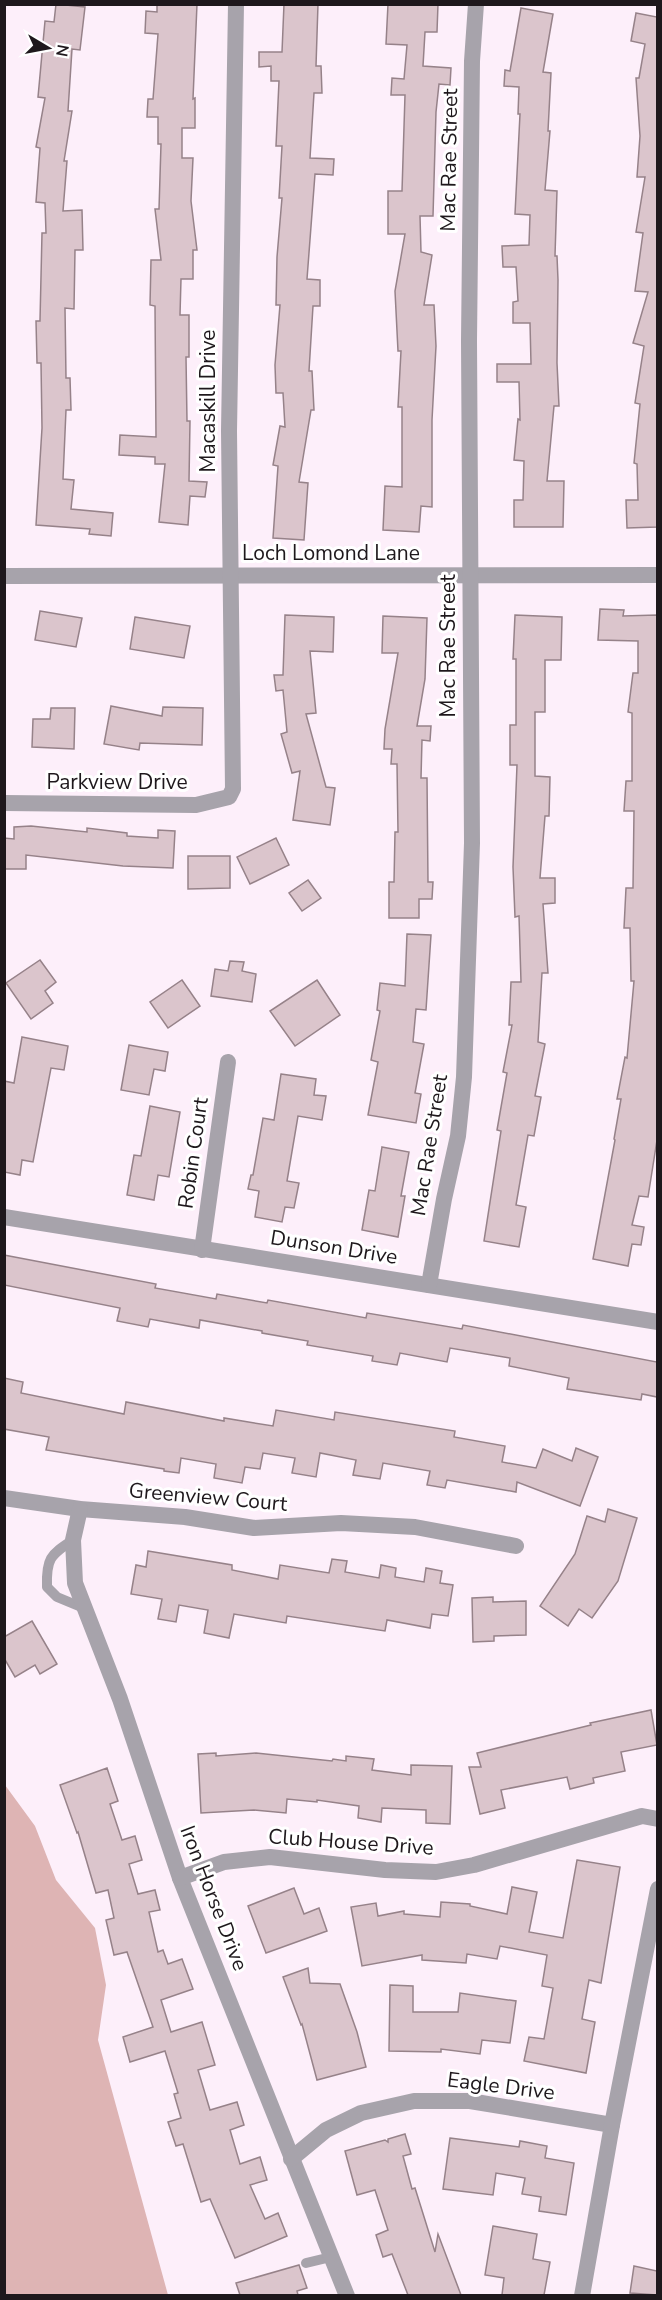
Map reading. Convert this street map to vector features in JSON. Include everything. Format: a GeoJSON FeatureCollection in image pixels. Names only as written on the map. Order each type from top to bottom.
{"type":"FeatureCollection","features":[{"type":"Feature","properties":{"kind":"street","name":"Macaskill Drive"},"geometry":{"type":"LineString","coordinates":[[229,797],[233,789],[229,431],[236,4]]}},
{"type":"Feature","properties":{"kind":"street","name":"Mac Rae Street"},"geometry":{"type":"LineString","coordinates":[[429,1285],[458,1136],[464,1077],[472,843],[469,341],[472,72],[476,4]]}},
{"type":"Feature","properties":{"kind":"street","name":"Loch Lomond Lane"},"geometry":{"type":"LineString","coordinates":[[4,576],[657,575]]}},
{"type":"Feature","properties":{"kind":"street","name":"Parkview Drive"},"geometry":{"type":"LineString","coordinates":[[4,803],[196,805],[229,797]]}},
{"type":"Feature","properties":{"kind":"street","name":"Robin Court"},"geometry":{"type":"LineString","coordinates":[[202,1250],[228,1062]]}},
{"type":"Feature","properties":{"kind":"street","name":"Dunson Drive"},"geometry":{"type":"LineString","coordinates":[[4,1217],[657,1322]]}},
{"type":"Feature","properties":{"kind":"street","name":"Greenview Court"},"geometry":{"type":"LineString","coordinates":[[4,1498],[80,1509],[185,1518],[254,1528],[342,1523],[416,1527],[516,1546]]}},
{"type":"Feature","properties":{"kind":"street","name":"Iron Horse Drive"},"geometry":{"type":"LineString","coordinates":[[80,1509],[73,1540],[75,1583],[120,1699],[180,1878],[347,2295]]}},
{"type":"Feature","properties":{"kind":"street","name":"Club House Drive"},"geometry":{"type":"LineString","coordinates":[[180,1878],[225,1862],[270,1857],[385,1870],[436,1872],[474,1865],[642,1816],[657,1819]]}},
{"type":"Feature","properties":{"kind":"street"},"geometry":{"type":"LineString","coordinates":[[582,2295],[657,1889]]}},
{"type":"Feature","properties":{"kind":"street","name":"Eagle Drive"},"geometry":{"type":"LineString","coordinates":[[291,2159],[326,2130],[361,2113],[414,2101],[470,2101],[612,2125]]}},
{"type":"Feature","properties":{"kind":"lane"},"geometry":{"type":"LineString","coordinates":[[73,1540],[57,1550],[46,1566],[47,1587],[57,1597],[86,1609]]}},
{"type":"Feature","properties":{"kind":"lane"},"geometry":{"type":"LineString","coordinates":[[306,2264],[331,2257]]}},
{"type":"Feature","properties":{"kind":"shaded area"},"geometry":{"type":"Polygon","coordinates":[[[5,1785],[35,1826],[56,1880],[95,1928],[106,1985],[98,2040],[168,2295],[5,2295],[5,1785]]]}},
{"type":"Feature","properties":{"kind":"building"},"geometry":{"type":"Polygon","coordinates":[[[56,4],[85,7],[80,50],[72,49],[68,111],[72,111],[64,161],[67,161],[63,211],[82,210],[83,250],[75,250],[74,309],[65,308],[66,378],[70,378],[71,410],[66,410],[63,479],[74,480],[71,509],[113,513],[111,536],[89,534],[90,529],[36,525],[42,428],[41,363],[37,363],[36,321],[40,321],[42,233],[46,233],[45,203],[36,202],[40,148],[36,147],[45,98],[38,97],[45,21],[54,22],[56,4]]]}},
{"type":"Feature","properties":{"kind":"building"},"geometry":{"type":"Polygon","coordinates":[[[157,4],[197,4],[193,99],[195,98],[195,128],[182,128],[182,158],[193,158],[191,201],[197,250],[193,250],[193,279],[181,279],[180,315],[189,315],[189,357],[186,357],[187,421],[190,421],[189,481],[207,482],[205,497],[190,496],[188,525],[159,522],[165,464],[155,464],[155,457],[119,455],[120,435],[156,437],[155,306],[150,305],[151,260],[161,260],[155,209],[159,209],[161,144],[158,144],[158,117],[147,117],[148,99],[153,99],[158,34],[145,33],[146,11],[157,12],[157,4]]]}},
{"type":"Feature","properties":{"kind":"building"},"geometry":{"type":"Polygon","coordinates":[[[284,4],[318,4],[316,66],[321,66],[322,93],[314,93],[310,158],[334,159],[333,175],[315,174],[307,279],[320,280],[320,306],[313,306],[309,371],[312,371],[314,410],[311,410],[299,482],[308,483],[304,540],[273,538],[278,466],[273,465],[280,426],[285,427],[283,393],[276,393],[275,365],[280,305],[276,305],[282,198],[279,198],[282,146],[276,146],[279,81],[271,81],[271,66],[259,67],[259,52],[282,52],[284,4]]]}},
{"type":"Feature","properties":{"kind":"building"},"geometry":{"type":"Polygon","coordinates":[[[388,4],[438,4],[437,32],[425,32],[423,66],[451,68],[450,85],[439,84],[433,216],[420,216],[421,252],[432,255],[424,305],[434,305],[436,346],[432,420],[432,507],[421,506],[419,532],[383,530],[385,486],[402,487],[402,407],[398,407],[401,351],[398,351],[395,291],[405,234],[388,234],[388,191],[402,191],[405,95],[391,95],[392,78],[404,79],[407,45],[386,44],[388,4]]]}},
{"type":"Feature","properties":{"kind":"building"},"geometry":{"type":"Polygon","coordinates":[[[521,8],[553,14],[543,72],[551,73],[548,131],[550,131],[545,190],[557,191],[555,256],[557,256],[558,280],[559,406],[554,406],[547,481],[564,481],[563,527],[514,527],[514,500],[523,500],[524,461],[514,460],[518,419],[520,420],[519,382],[497,382],[497,364],[531,364],[530,323],[513,323],[513,302],[518,301],[516,267],[503,267],[502,246],[529,245],[530,215],[515,214],[520,114],[518,114],[519,87],[504,86],[505,70],[510,71],[521,8]]]}},
{"type":"Feature","properties":{"kind":"building"},"geometry":{"type":"Polygon","coordinates":[[[636,13],[657,17],[657,527],[627,528],[626,500],[638,500],[637,464],[634,463],[640,404],[635,403],[644,346],[633,343],[648,292],[635,291],[643,233],[636,232],[645,177],[637,177],[640,136],[636,78],[639,78],[645,44],[631,41],[636,13]]]}},
{"type":"Feature","properties":{"kind":"building"},"geometry":{"type":"Polygon","coordinates":[[[600,609],[624,610],[623,616],[657,615],[657,1140],[648,1197],[639,1196],[632,1225],[644,1227],[641,1245],[632,1244],[628,1266],[593,1259],[615,1140],[621,1099],[617,1099],[625,1057],[627,1058],[634,981],[631,981],[630,928],[624,928],[626,888],[633,888],[634,811],[624,811],[626,781],[632,781],[632,713],[628,712],[633,673],[638,673],[638,641],[598,640],[600,609]]]}},
{"type":"Feature","properties":{"kind":"building"},"geometry":{"type":"Polygon","coordinates":[[[40,611],[82,618],[76,647],[35,640],[40,611]]]}},
{"type":"Feature","properties":{"kind":"building"},"geometry":{"type":"Polygon","coordinates":[[[285,615],[334,617],[333,652],[310,651],[316,713],[306,714],[326,787],[335,788],[330,825],[293,820],[300,771],[292,773],[281,734],[287,732],[283,690],[276,691],[274,675],[283,675],[285,615]]]}},
{"type":"Feature","properties":{"kind":"building"},"geometry":{"type":"Polygon","coordinates":[[[515,615],[562,617],[561,660],[545,660],[545,712],[535,712],[535,776],[550,777],[549,816],[545,816],[540,878],[555,878],[555,903],[543,904],[548,973],[542,973],[538,1042],[545,1044],[535,1096],[541,1097],[534,1136],[528,1135],[516,1205],[526,1207],[519,1247],[484,1241],[501,1131],[497,1130],[507,1073],[503,1072],[512,1025],[509,1025],[511,982],[521,982],[519,916],[515,917],[513,867],[517,765],[510,765],[510,725],[516,725],[516,659],[513,659],[515,615]]]}},
{"type":"Feature","properties":{"kind":"building"},"geometry":{"type":"Polygon","coordinates":[[[383,616],[427,618],[425,679],[417,726],[431,726],[430,741],[422,740],[421,778],[427,778],[428,882],[433,882],[432,899],[419,899],[419,918],[389,918],[389,882],[394,882],[395,832],[398,832],[397,764],[391,764],[392,749],[384,749],[385,729],[398,653],[382,653],[383,616]]]}},
{"type":"Feature","properties":{"kind":"building"},"geometry":{"type":"Polygon","coordinates":[[[135,617],[190,626],[184,658],[130,649],[135,617]]]}},
{"type":"Feature","properties":{"kind":"building"},"geometry":{"type":"Polygon","coordinates":[[[111,706],[162,716],[163,707],[203,708],[202,745],[140,743],[139,750],[104,744],[111,706]]]}},
{"type":"Feature","properties":{"kind":"building"},"geometry":{"type":"Polygon","coordinates":[[[51,708],[75,708],[74,749],[32,747],[33,719],[50,719],[51,708]]]}},
{"type":"Feature","properties":{"kind":"building"},"geometry":{"type":"Polygon","coordinates":[[[31,826],[87,832],[87,828],[127,833],[127,836],[158,838],[158,830],[175,831],[173,868],[123,866],[26,855],[26,869],[4,869],[4,838],[14,839],[14,827],[31,826]]]}},
{"type":"Feature","properties":{"kind":"building"},"geometry":{"type":"Polygon","coordinates":[[[276,838],[289,865],[250,884],[237,857],[276,838]]]}},
{"type":"Feature","properties":{"kind":"building"},"geometry":{"type":"Polygon","coordinates":[[[188,856],[230,856],[230,888],[188,889],[188,856]]]}},
{"type":"Feature","properties":{"kind":"building"},"geometry":{"type":"Polygon","coordinates":[[[308,880],[321,898],[302,911],[289,893],[308,880]]]}},
{"type":"Feature","properties":{"kind":"building"},"geometry":{"type":"Polygon","coordinates":[[[407,934],[431,935],[426,1010],[416,1009],[413,1042],[424,1044],[415,1093],[421,1094],[416,1123],[368,1115],[378,1062],[371,1060],[380,1011],[377,1010],[380,983],[405,986],[407,934]]]}},
{"type":"Feature","properties":{"kind":"building"},"geometry":{"type":"Polygon","coordinates":[[[40,960],[56,982],[45,991],[53,1003],[31,1019],[6,983],[40,960]]]}},
{"type":"Feature","properties":{"kind":"building"},"geometry":{"type":"Polygon","coordinates":[[[230,961],[244,962],[242,971],[256,974],[252,1002],[211,996],[215,969],[228,971],[230,961]]]}},
{"type":"Feature","properties":{"kind":"building"},"geometry":{"type":"Polygon","coordinates":[[[182,980],[200,1006],[168,1028],[150,1002],[182,980]]]}},
{"type":"Feature","properties":{"kind":"building"},"geometry":{"type":"Polygon","coordinates":[[[317,980],[340,1015],[295,1046],[270,1011],[317,980]]]}},
{"type":"Feature","properties":{"kind":"building"},"geometry":{"type":"Polygon","coordinates":[[[22,1037],[68,1046],[64,1070],[51,1068],[33,1162],[22,1160],[20,1175],[4,1172],[4,1081],[14,1083],[22,1037]]]}},
{"type":"Feature","properties":{"kind":"building"},"geometry":{"type":"Polygon","coordinates":[[[129,1045],[168,1052],[165,1071],[154,1069],[149,1095],[121,1090],[129,1045]]]}},
{"type":"Feature","properties":{"kind":"building"},"geometry":{"type":"Polygon","coordinates":[[[281,1074],[316,1079],[314,1095],[326,1096],[322,1120],[298,1116],[287,1181],[299,1183],[294,1208],[285,1207],[282,1222],[255,1217],[259,1191],[248,1189],[251,1175],[253,1175],[263,1118],[274,1120],[281,1074]]]}},
{"type":"Feature","properties":{"kind":"building"},"geometry":{"type":"Polygon","coordinates":[[[150,1106],[180,1112],[169,1177],[158,1175],[154,1200],[127,1195],[134,1155],[141,1156],[150,1106]]]}},
{"type":"Feature","properties":{"kind":"building"},"geometry":{"type":"Polygon","coordinates":[[[382,1147],[409,1152],[401,1196],[405,1196],[398,1237],[362,1230],[369,1190],[375,1191],[382,1147]]]}},
{"type":"Feature","properties":{"kind":"building"},"geometry":{"type":"Polygon","coordinates":[[[4,1255],[156,1284],[155,1288],[216,1299],[217,1294],[267,1303],[268,1300],[366,1318],[367,1313],[462,1329],[463,1325],[657,1362],[657,1397],[642,1394],[641,1400],[567,1389],[569,1378],[509,1366],[510,1358],[450,1348],[447,1362],[400,1353],[397,1365],[372,1361],[373,1356],[307,1345],[308,1341],[200,1320],[199,1328],[150,1319],[148,1327],[117,1321],[120,1308],[4,1285],[4,1255]]]}},
{"type":"Feature","properties":{"kind":"building"},"geometry":{"type":"Polygon","coordinates":[[[4,1378],[23,1382],[21,1393],[124,1414],[126,1402],[224,1421],[224,1418],[273,1426],[276,1410],[334,1420],[335,1412],[455,1431],[454,1437],[505,1446],[502,1462],[536,1468],[543,1449],[572,1461],[576,1448],[598,1457],[580,1506],[517,1482],[516,1492],[447,1480],[445,1488],[427,1485],[430,1471],[383,1463],[380,1479],[353,1475],[356,1460],[320,1453],[316,1477],[292,1473],[295,1458],[263,1453],[260,1469],[245,1467],[242,1483],[214,1478],[216,1464],[181,1458],[179,1473],[46,1450],[49,1437],[4,1429],[4,1378]]]}},
{"type":"Feature","properties":{"kind":"building"},"geometry":{"type":"Polygon","coordinates":[[[608,1509],[637,1518],[618,1581],[592,1618],[579,1609],[568,1626],[540,1606],[575,1554],[587,1516],[605,1522],[608,1509]]]}},
{"type":"Feature","properties":{"kind":"building"},"geometry":{"type":"Polygon","coordinates":[[[148,1551],[232,1565],[232,1570],[278,1579],[280,1565],[329,1573],[332,1559],[347,1561],[345,1572],[379,1578],[381,1565],[396,1568],[395,1577],[424,1582],[426,1568],[442,1571],[440,1583],[453,1585],[448,1616],[432,1614],[430,1628],[387,1620],[385,1631],[287,1616],[286,1623],[234,1614],[229,1638],[204,1633],[208,1610],[179,1605],[176,1622],[158,1619],[162,1599],[131,1594],[136,1565],[146,1567],[148,1551]]]}},
{"type":"Feature","properties":{"kind":"building"},"geometry":{"type":"Polygon","coordinates":[[[493,1597],[493,1602],[526,1601],[526,1635],[494,1636],[494,1641],[473,1642],[472,1598],[493,1597]]]}},
{"type":"Feature","properties":{"kind":"building"},"geometry":{"type":"Polygon","coordinates":[[[32,1621],[57,1664],[40,1674],[35,1665],[15,1677],[4,1658],[4,1637],[32,1621]]]}},
{"type":"Feature","properties":{"kind":"building"},"geometry":{"type":"Polygon","coordinates":[[[651,1710],[657,1745],[621,1752],[625,1771],[593,1778],[594,1783],[570,1789],[567,1777],[501,1790],[505,1808],[480,1814],[469,1767],[481,1767],[477,1753],[591,1725],[590,1723],[651,1710]]]}},
{"type":"Feature","properties":{"kind":"building"},"geometry":{"type":"Polygon","coordinates":[[[216,1753],[216,1756],[256,1753],[332,1761],[333,1759],[346,1761],[346,1756],[374,1759],[372,1770],[411,1775],[411,1765],[452,1766],[450,1824],[426,1823],[426,1810],[382,1808],[381,1822],[358,1818],[359,1806],[317,1800],[317,1802],[287,1799],[286,1813],[254,1810],[201,1813],[198,1754],[216,1753]]]}},
{"type":"Feature","properties":{"kind":"building"},"geometry":{"type":"Polygon","coordinates":[[[107,1768],[118,1801],[110,1804],[122,1840],[135,1836],[142,1860],[129,1864],[138,1894],[155,1890],[160,1910],[149,1912],[158,1952],[163,1950],[168,1964],[182,1959],[193,1989],[161,2000],[171,2032],[202,2022],[215,2065],[198,2070],[210,2110],[237,2102],[244,2125],[230,2130],[240,2164],[260,2157],[267,2180],[250,2185],[265,2219],[278,2213],[287,2236],[235,2258],[210,2199],[201,2202],[183,2144],[176,2146],[168,2122],[181,2118],[174,2094],[178,2093],[165,2051],[130,2062],[123,2037],[153,2027],[127,1952],[114,1955],[106,1920],[114,1918],[108,1890],[96,1893],[78,1832],[60,1785],[107,1768]]]}},
{"type":"Feature","properties":{"kind":"building"},"geometry":{"type":"Polygon","coordinates":[[[577,1860],[620,1867],[601,1983],[589,1980],[582,2019],[595,2022],[586,2073],[524,2061],[529,2037],[544,2039],[553,1988],[542,1986],[547,1955],[500,1946],[497,1959],[467,1954],[466,1963],[422,1960],[422,1955],[362,1966],[351,1907],[376,1903],[378,1916],[404,1911],[404,1914],[440,1917],[441,1902],[470,1904],[470,1906],[507,1914],[512,1887],[537,1892],[529,1932],[563,1938],[577,1860]]]}},
{"type":"Feature","properties":{"kind":"building"},"geometry":{"type":"Polygon","coordinates":[[[294,1888],[304,1914],[319,1908],[327,1931],[266,1953],[248,1906],[294,1888]]]}},
{"type":"Feature","properties":{"kind":"building"},"geometry":{"type":"Polygon","coordinates":[[[308,1968],[310,1983],[340,1984],[357,2032],[366,2067],[317,2080],[302,2024],[283,1977],[308,1968]]]}},
{"type":"Feature","properties":{"kind":"building"},"geometry":{"type":"Polygon","coordinates":[[[390,1985],[413,1986],[413,2012],[458,2012],[460,1993],[516,2001],[510,2043],[482,2040],[480,2054],[441,2049],[441,2052],[389,2051],[390,1985]]]}},
{"type":"Feature","properties":{"kind":"building"},"geometry":{"type":"Polygon","coordinates":[[[405,2134],[411,2154],[403,2156],[412,2189],[415,2188],[435,2252],[438,2234],[461,2295],[408,2295],[392,2254],[383,2257],[376,2235],[388,2230],[375,2190],[357,2195],[345,2151],[385,2140],[388,2142],[388,2139],[405,2134]]]}},
{"type":"Feature","properties":{"kind":"building"},"geometry":{"type":"Polygon","coordinates":[[[450,2138],[519,2147],[520,2141],[547,2146],[545,2158],[574,2163],[566,2215],[539,2211],[541,2197],[522,2194],[525,2178],[496,2173],[493,2195],[443,2189],[450,2138]]]}},
{"type":"Feature","properties":{"kind":"building"},"geometry":{"type":"Polygon","coordinates":[[[493,2226],[537,2234],[533,2259],[550,2262],[544,2295],[502,2295],[504,2278],[485,2275],[493,2226]]]}},
{"type":"Feature","properties":{"kind":"building"},"geometry":{"type":"Polygon","coordinates":[[[299,2265],[307,2288],[297,2291],[298,2295],[240,2295],[236,2283],[299,2265]]]}},
{"type":"Feature","properties":{"kind":"building"},"geometry":{"type":"Polygon","coordinates":[[[634,2266],[657,2271],[657,2295],[630,2293],[634,2266]]]}}]}
